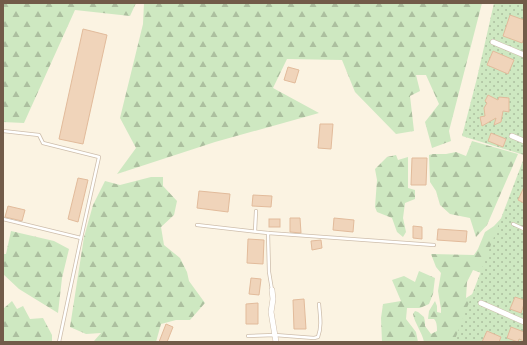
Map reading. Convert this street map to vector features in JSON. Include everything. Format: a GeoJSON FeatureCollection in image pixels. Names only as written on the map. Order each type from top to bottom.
{"type":"FeatureCollection","features":[{"type":"Feature","properties":{"kind":"street"},"geometry":{"type":"LineString","coordinates":[[493,42],[524,54]]}},
{"type":"Feature","properties":{"kind":"street"},"geometry":{"type":"LineString","coordinates":[[512,136],[524,141]]}},
{"type":"Feature","properties":{"kind":"street"},"geometry":{"type":"LineString","coordinates":[[272,290],[273,300],[271,312],[276,342]]}},
{"type":"Feature","properties":{"kind":"street"},"geometry":{"type":"LineString","coordinates":[[481,303],[524,322]]}},
{"type":"Feature","properties":{"kind":"lane"},"geometry":{"type":"LineString","coordinates":[[3,131],[39,136],[43,143],[99,157],[59,342]]}},
{"type":"Feature","properties":{"kind":"lane"},"geometry":{"type":"LineString","coordinates":[[255,231],[256,211]]}},
{"type":"Feature","properties":{"kind":"lane"},"geometry":{"type":"LineString","coordinates":[[3,219],[81,238]]}},
{"type":"Feature","properties":{"kind":"lane"},"geometry":{"type":"LineString","coordinates":[[513,224],[524,229]]}},
{"type":"Feature","properties":{"kind":"lane"},"geometry":{"type":"LineString","coordinates":[[197,225],[434,245]]}},
{"type":"Feature","properties":{"kind":"lane"},"geometry":{"type":"LineString","coordinates":[[268,232],[269,272],[272,290]]}},
{"type":"Feature","properties":{"kind":"lane"},"geometry":{"type":"LineString","coordinates":[[248,336],[275,335],[318,337],[321,322],[319,304]]}},
{"type":"Feature","properties":{"kind":"green space"},"geometry":{"type":"Polygon","coordinates":[[[3,3],[136,3],[130,16],[75,10],[24,123],[3,122],[3,3]]]}},
{"type":"Feature","properties":{"kind":"green space"},"geometry":{"type":"Polygon","coordinates":[[[144,3],[482,3],[449,131],[451,141],[432,148],[425,122],[439,104],[426,75],[416,75],[420,91],[410,96],[414,131],[396,134],[355,92],[342,60],[287,59],[273,88],[319,113],[215,142],[117,174],[136,148],[120,118],[143,24],[144,3]]]}},
{"type":"Feature","properties":{"kind":"green space"},"geometry":{"type":"Polygon","coordinates":[[[494,3],[524,3],[524,155],[462,136],[494,3]]]}},
{"type":"Feature","properties":{"kind":"green space"},"geometry":{"type":"Polygon","coordinates":[[[472,141],[518,154],[487,225],[476,237],[470,218],[450,214],[440,205],[436,191],[430,182],[429,155],[456,152],[466,156],[472,141]]]}},
{"type":"Feature","properties":{"kind":"green space"},"geometry":{"type":"Polygon","coordinates":[[[396,155],[398,160],[408,157],[408,188],[415,190],[415,199],[405,203],[403,218],[406,232],[403,237],[397,232],[392,218],[377,212],[375,207],[377,180],[375,169],[387,157],[396,155]]]}},
{"type":"Feature","properties":{"kind":"green space"},"geometry":{"type":"Polygon","coordinates":[[[524,158],[524,342],[454,342],[524,158]]]}},
{"type":"Feature","properties":{"kind":"green space"},"geometry":{"type":"Polygon","coordinates":[[[151,177],[163,177],[163,186],[177,201],[174,215],[161,227],[164,245],[180,258],[187,272],[189,281],[205,303],[190,320],[176,320],[161,324],[156,342],[95,342],[94,341],[101,333],[86,334],[70,327],[84,237],[93,205],[105,181],[120,185],[151,177]]]}},
{"type":"Feature","properties":{"kind":"green space"},"geometry":{"type":"Polygon","coordinates":[[[507,212],[484,274],[473,270],[467,282],[466,298],[474,293],[461,342],[424,342],[413,314],[415,311],[424,317],[425,326],[431,334],[437,331],[435,320],[428,319],[429,311],[435,301],[437,312],[441,313],[438,291],[441,273],[436,267],[431,254],[474,255],[485,232],[494,226],[507,212]]]}},
{"type":"Feature","properties":{"kind":"green space"},"geometry":{"type":"Polygon","coordinates":[[[11,231],[54,241],[69,249],[62,278],[58,313],[19,289],[3,274],[3,254],[6,254],[11,231]]]}},
{"type":"Feature","properties":{"kind":"green space"},"geometry":{"type":"Polygon","coordinates":[[[419,271],[435,278],[433,294],[429,304],[420,308],[407,308],[406,319],[416,332],[418,342],[382,342],[381,318],[383,304],[401,301],[392,280],[404,276],[415,282],[419,271]]]}},
{"type":"Feature","properties":{"kind":"green space"},"geometry":{"type":"Polygon","coordinates":[[[12,301],[17,309],[23,306],[30,319],[43,318],[52,335],[52,342],[3,342],[3,309],[12,301]]]}},
{"type":"Feature","properties":{"kind":"building"},"geometry":{"type":"Polygon","coordinates":[[[510,15],[524,20],[524,38],[522,43],[503,36],[510,15]]]}},
{"type":"Feature","properties":{"kind":"building"},"geometry":{"type":"Polygon","coordinates":[[[83,29],[107,35],[83,144],[59,139],[83,29]]]}},
{"type":"Feature","properties":{"kind":"building"},"geometry":{"type":"Polygon","coordinates":[[[493,51],[514,60],[508,74],[487,65],[493,51]]]}},
{"type":"Feature","properties":{"kind":"building"},"geometry":{"type":"Polygon","coordinates":[[[288,67],[299,70],[295,83],[284,80],[288,67]]]}},
{"type":"Feature","properties":{"kind":"building"},"geometry":{"type":"Polygon","coordinates":[[[488,95],[498,100],[499,97],[509,98],[509,112],[503,111],[501,122],[494,125],[496,118],[482,126],[480,117],[485,116],[484,108],[487,103],[485,101],[488,95]]]}},
{"type":"Feature","properties":{"kind":"building"},"geometry":{"type":"Polygon","coordinates":[[[320,124],[333,124],[331,149],[318,148],[320,124]]]}},
{"type":"Feature","properties":{"kind":"building"},"geometry":{"type":"Polygon","coordinates":[[[491,133],[506,139],[503,147],[488,141],[491,133]]]}},
{"type":"Feature","properties":{"kind":"building"},"geometry":{"type":"Polygon","coordinates":[[[412,158],[427,158],[426,185],[411,185],[412,158]]]}},
{"type":"Feature","properties":{"kind":"building"},"geometry":{"type":"Polygon","coordinates":[[[78,178],[88,180],[78,222],[68,219],[78,178]]]}},
{"type":"Feature","properties":{"kind":"building"},"geometry":{"type":"Polygon","coordinates":[[[524,187],[524,203],[518,200],[524,187]]]}},
{"type":"Feature","properties":{"kind":"building"},"geometry":{"type":"Polygon","coordinates":[[[199,191],[230,194],[228,212],[197,208],[199,191]]]}},
{"type":"Feature","properties":{"kind":"building"},"geometry":{"type":"Polygon","coordinates":[[[253,195],[272,196],[271,207],[252,206],[253,195]]]}},
{"type":"Feature","properties":{"kind":"building"},"geometry":{"type":"Polygon","coordinates":[[[8,206],[25,210],[22,221],[5,217],[8,206]]]}},
{"type":"Feature","properties":{"kind":"building"},"geometry":{"type":"Polygon","coordinates":[[[290,218],[300,218],[301,233],[290,232],[290,218]]]}},
{"type":"Feature","properties":{"kind":"building"},"geometry":{"type":"Polygon","coordinates":[[[334,218],[354,220],[353,232],[333,230],[334,218]]]}},
{"type":"Feature","properties":{"kind":"building"},"geometry":{"type":"Polygon","coordinates":[[[269,219],[280,219],[280,227],[269,227],[269,219]]]}},
{"type":"Feature","properties":{"kind":"building"},"geometry":{"type":"Polygon","coordinates":[[[413,226],[422,227],[422,239],[413,238],[413,226]]]}},
{"type":"Feature","properties":{"kind":"building"},"geometry":{"type":"Polygon","coordinates":[[[438,229],[467,231],[466,242],[437,240],[438,229]]]}},
{"type":"Feature","properties":{"kind":"building"},"geometry":{"type":"Polygon","coordinates":[[[248,239],[264,240],[263,264],[247,263],[248,239]]]}},
{"type":"Feature","properties":{"kind":"building"},"geometry":{"type":"Polygon","coordinates":[[[321,240],[322,248],[312,250],[311,241],[321,240]]]}},
{"type":"Feature","properties":{"kind":"building"},"geometry":{"type":"Polygon","coordinates":[[[251,278],[261,279],[259,295],[249,294],[251,278]]]}},
{"type":"Feature","properties":{"kind":"building"},"geometry":{"type":"Polygon","coordinates":[[[515,297],[524,300],[521,313],[510,309],[515,297]]]}},
{"type":"Feature","properties":{"kind":"building"},"geometry":{"type":"Polygon","coordinates":[[[304,299],[306,329],[294,329],[293,300],[304,299]]]}},
{"type":"Feature","properties":{"kind":"building"},"geometry":{"type":"Polygon","coordinates":[[[258,303],[258,324],[246,324],[246,304],[258,303]]]}},
{"type":"Feature","properties":{"kind":"building"},"geometry":{"type":"Polygon","coordinates":[[[166,324],[173,327],[167,342],[159,342],[166,324]]]}},
{"type":"Feature","properties":{"kind":"building"},"geometry":{"type":"Polygon","coordinates":[[[511,327],[524,332],[524,341],[519,339],[518,342],[507,338],[511,327]]]}},
{"type":"Feature","properties":{"kind":"building"},"geometry":{"type":"Polygon","coordinates":[[[487,331],[501,337],[499,342],[482,342],[487,331]]]}}]}
